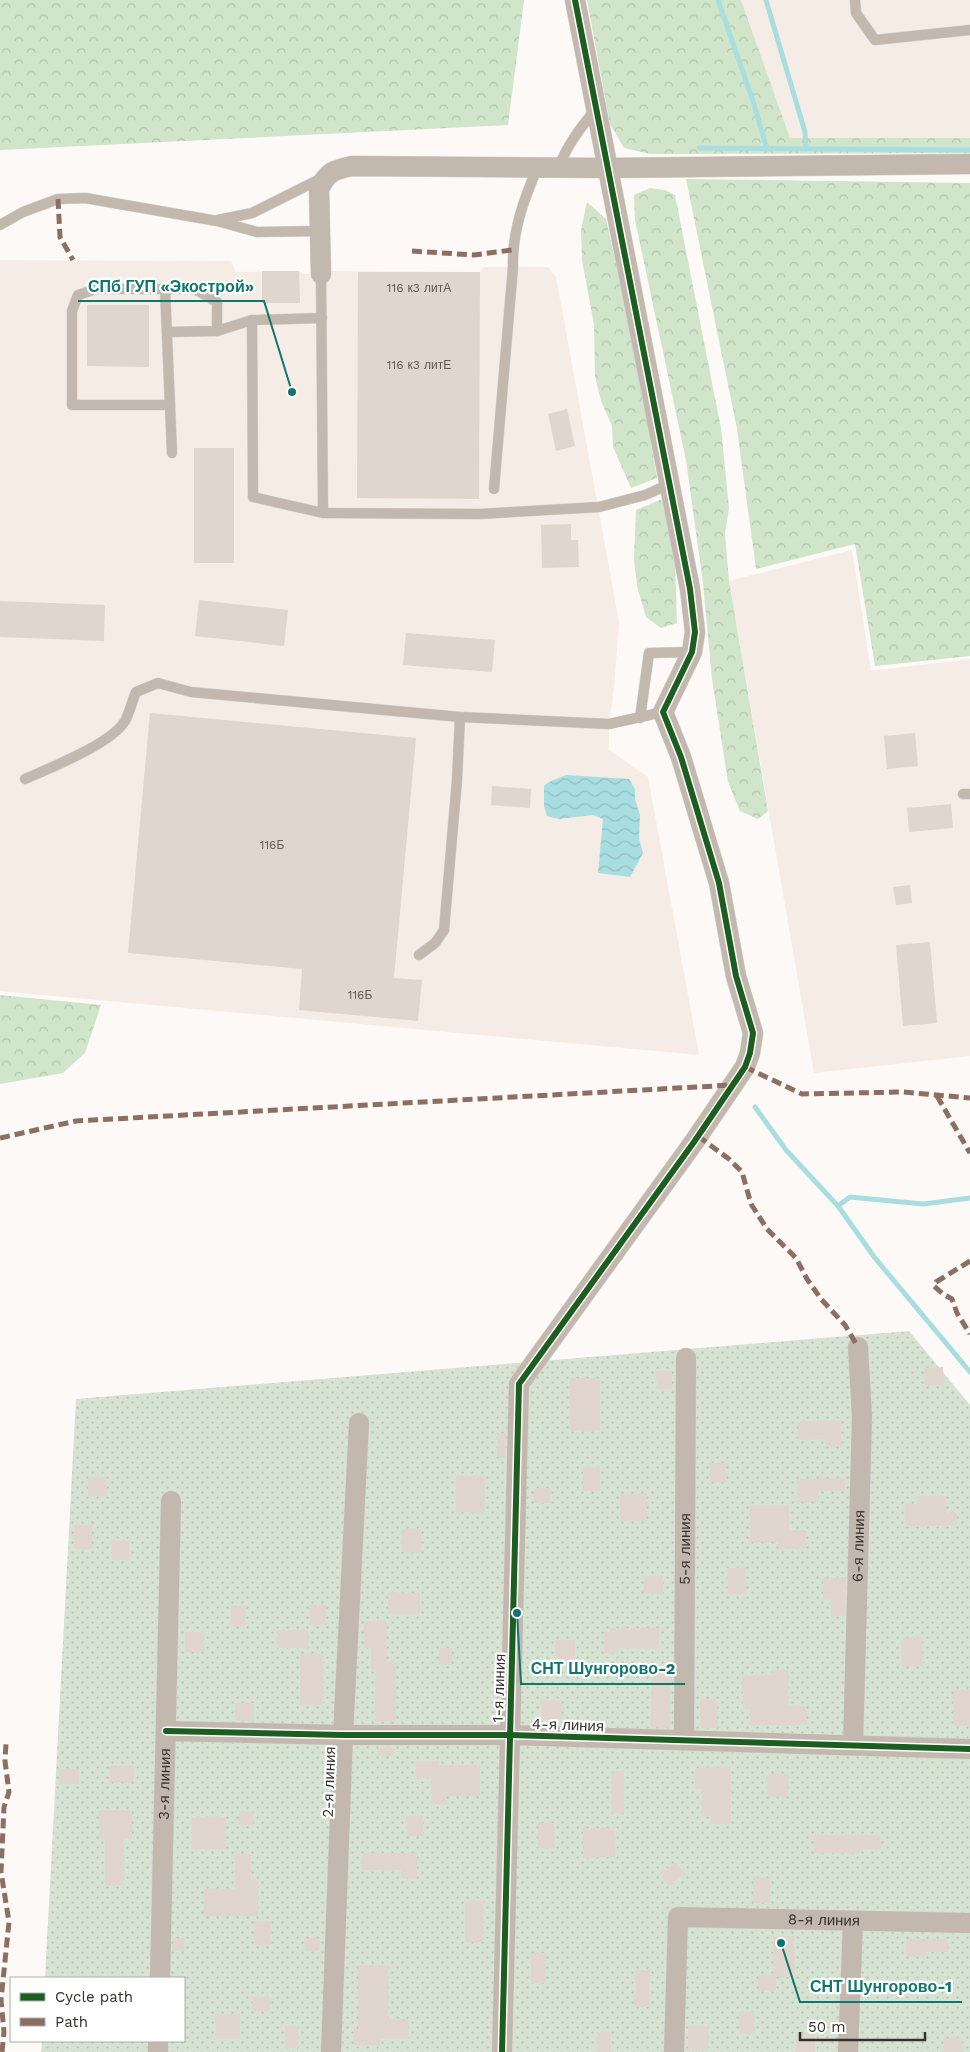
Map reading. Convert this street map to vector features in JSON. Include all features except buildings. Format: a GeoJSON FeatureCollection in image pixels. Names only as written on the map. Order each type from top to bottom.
{"type":"FeatureCollection","features":[{"type":"Feature","properties":{"kind":"street"},"geometry":{"type":"LineString","coordinates":[[575,0],[690,588],[695,632],[692,652],[663,712]]}},
{"type":"Feature","properties":{"kind":"street"},"geometry":{"type":"LineString","coordinates":[[321,274],[320,189],[325,177],[336,169],[352,166],[608,168],[970,164]]}},
{"type":"Feature","properties":{"kind":"street","name":"1-я линия"},"geometry":{"type":"LineString","coordinates":[[502,2052],[519,1384],[694,1142],[745,1067],[750,1053],[752,1033],[736,976],[719,883],[681,757],[663,712]]}},
{"type":"Feature","properties":{"kind":"street","name":"6-я линия"},"geometry":{"type":"LineString","coordinates":[[853,1745],[862,1417],[858,1347]]}},
{"type":"Feature","properties":{"kind":"street","name":"5-я линия"},"geometry":{"type":"LineString","coordinates":[[684,1740],[686,1358]]}},
{"type":"Feature","properties":{"kind":"street","name":"2-я линия"},"geometry":{"type":"LineString","coordinates":[[331,2052],[343,1735],[359,1423]]}},
{"type":"Feature","properties":{"kind":"street","name":"3-я линия"},"geometry":{"type":"LineString","coordinates":[[160,1977],[171,1501]]}},
{"type":"Feature","properties":{"kind":"street","name":"4-я линия"},"geometry":{"type":"LineString","coordinates":[[166,1731],[343,1735],[510,1735],[970,1749]]}},
{"type":"Feature","properties":{"kind":"street","name":"8-я линия"},"geometry":{"type":"LineString","coordinates":[[674,2052],[678,1918],[970,1923]]}},
{"type":"Feature","properties":{"kind":"street"},"geometry":{"type":"LineString","coordinates":[[848,2052],[853,1921]]}},
{"type":"Feature","properties":{"kind":"lane"},"geometry":{"type":"LineString","coordinates":[[855,0],[856,13],[875,40],[970,30]]}},
{"type":"Feature","properties":{"kind":"lane"},"geometry":{"type":"LineString","coordinates":[[559,167],[583,124],[596,109]]}},
{"type":"Feature","properties":{"kind":"lane"},"geometry":{"type":"LineString","coordinates":[[494,489],[512,277],[512,250],[522,202],[538,166]]}},
{"type":"Feature","properties":{"kind":"lane"},"geometry":{"type":"LineString","coordinates":[[217,220],[252,213],[325,177]]}},
{"type":"Feature","properties":{"kind":"lane"},"geometry":{"type":"LineString","coordinates":[[0,225],[23,212],[58,199],[85,198],[217,220],[257,232],[319,231]]}},
{"type":"Feature","properties":{"kind":"lane"},"geometry":{"type":"LineString","coordinates":[[321,274],[323,513]]}},
{"type":"Feature","properties":{"kind":"lane"},"geometry":{"type":"LineString","coordinates":[[170,405],[72,405],[72,311],[78,295],[96,289],[196,289],[217,302],[217,331]]}},
{"type":"Feature","properties":{"kind":"lane"},"geometry":{"type":"LineString","coordinates":[[165,289],[172,453]]}},
{"type":"Feature","properties":{"kind":"lane"},"geometry":{"type":"LineString","coordinates":[[167,332],[217,331],[252,320],[322,318]]}},
{"type":"Feature","properties":{"kind":"lane"},"geometry":{"type":"LineString","coordinates":[[252,320],[253,497],[323,513],[480,514],[599,507],[645,495],[670,484]]}},
{"type":"Feature","properties":{"kind":"lane"},"geometry":{"type":"LineString","coordinates":[[640,718],[649,654],[692,652]]}},
{"type":"Feature","properties":{"kind":"lane"},"geometry":{"type":"LineString","coordinates":[[25,779],[80,754],[115,731],[125,720],[136,692],[158,683],[191,692],[460,717],[609,724],[663,712]]}},
{"type":"Feature","properties":{"kind":"lane"},"geometry":{"type":"LineString","coordinates":[[419,955],[435,943],[444,930],[457,780],[460,717]]}},
{"type":"Feature","properties":{"kind":"shaded area"},"geometry":{"type":"Polygon","coordinates":[[[741,0],[970,0],[970,138],[790,138],[741,0]]]}},
{"type":"Feature","properties":{"kind":"shaded area"},"geometry":{"type":"Polygon","coordinates":[[[0,260],[231,261],[236,272],[299,271],[304,274],[321,274],[328,271],[480,272],[483,267],[548,267],[556,277],[619,622],[609,724],[609,750],[648,777],[699,1055],[0,991],[0,260]]]}},
{"type":"Feature","properties":{"kind":"shaded area"},"geometry":{"type":"Polygon","coordinates":[[[852,550],[871,671],[970,659],[970,1056],[814,1073],[729,581],[852,550]]]}},
{"type":"Feature","properties":{"kind":"green space"},"geometry":{"type":"Polygon","coordinates":[[[0,0],[524,0],[508,125],[0,150],[0,0]]]}},
{"type":"Feature","properties":{"kind":"green space"},"geometry":{"type":"Polygon","coordinates":[[[587,0],[741,0],[790,138],[970,138],[970,153],[650,154],[624,148],[610,124],[587,0]]]}},
{"type":"Feature","properties":{"kind":"green space"},"geometry":{"type":"Polygon","coordinates":[[[686,179],[970,183],[970,656],[875,666],[855,544],[756,569],[737,429],[686,179]]]}},
{"type":"Feature","properties":{"kind":"green space"},"geometry":{"type":"Polygon","coordinates":[[[650,188],[665,190],[675,195],[721,428],[729,508],[725,534],[729,581],[768,811],[758,819],[740,811],[728,782],[712,679],[703,583],[686,460],[635,220],[634,195],[650,188]]]}},
{"type":"Feature","properties":{"kind":"green space"},"geometry":{"type":"Polygon","coordinates":[[[587,202],[606,219],[634,344],[657,478],[631,488],[613,447],[612,426],[601,401],[595,376],[594,325],[582,260],[581,230],[587,202]]]}},
{"type":"Feature","properties":{"kind":"green space"},"geometry":{"type":"Polygon","coordinates":[[[662,499],[675,560],[677,623],[661,628],[646,617],[637,586],[634,559],[636,510],[662,499]]]}},
{"type":"Feature","properties":{"kind":"green space"},"geometry":{"type":"Polygon","coordinates":[[[0,995],[101,1005],[85,1053],[63,1073],[0,1084],[0,995]]]}},
{"type":"Feature","properties":{"kind":"green space"},"geometry":{"type":"Polygon","coordinates":[[[909,1331],[970,1405],[970,2052],[41,2052],[42,2042],[185,2042],[185,1977],[45,1977],[76,1399],[909,1331]]]}},
{"type":"Feature","properties":{"kind":"water"},"geometry":{"type":"Polygon","coordinates":[[[566,775],[629,779],[635,789],[635,799],[640,815],[639,839],[643,853],[630,877],[598,873],[603,819],[593,815],[559,819],[547,816],[544,806],[544,786],[566,775]]]}},
{"type":"Feature","properties":{"kind":"waterway"},"geometry":{"type":"LineString","coordinates":[[718,0],[753,101],[767,149]]}},
{"type":"Feature","properties":{"kind":"waterway"},"geometry":{"type":"LineString","coordinates":[[766,0],[805,132],[806,149]]}},
{"type":"Feature","properties":{"kind":"waterway"},"geometry":{"type":"LineString","coordinates":[[699,148],[970,150]]}},
{"type":"Feature","properties":{"kind":"waterway"},"geometry":{"type":"LineString","coordinates":[[755,1107],[786,1150],[838,1206],[875,1258],[970,1372]]}},
{"type":"Feature","properties":{"kind":"waterway"},"geometry":{"type":"LineString","coordinates":[[838,1206],[850,1197],[923,1204],[970,1198]]}},
{"type":"Feature","properties":{"kind":"marked path"},"geometry":{"type":"LineString","coordinates":[[58,199],[60,237],[73,260]]}},
{"type":"Feature","properties":{"kind":"marked path"},"geometry":{"type":"LineString","coordinates":[[412,251],[474,255],[512,250]]}},
{"type":"Feature","properties":{"kind":"marked path"},"geometry":{"type":"LineString","coordinates":[[745,1067],[802,1094],[903,1092],[970,1098]]}},
{"type":"Feature","properties":{"kind":"marked path"},"geometry":{"type":"LineString","coordinates":[[0,1138],[76,1121],[733,1085]]}},
{"type":"Feature","properties":{"kind":"marked path"},"geometry":{"type":"LineString","coordinates":[[937,1096],[970,1153]]}},
{"type":"Feature","properties":{"kind":"marked path"},"geometry":{"type":"LineString","coordinates":[[698,1136],[729,1159],[742,1172],[751,1204],[767,1229],[796,1258],[807,1279],[821,1299],[845,1325],[858,1347]]}},
{"type":"Feature","properties":{"kind":"marked path"},"geometry":{"type":"LineString","coordinates":[[970,1261],[936,1282],[934,1286],[952,1299],[957,1313],[970,1334]]}},
{"type":"Feature","properties":{"kind":"marked path"},"geometry":{"type":"LineString","coordinates":[[2,2052],[4,2032],[1,2000],[9,1922],[1,1872],[4,1807],[9,1792],[5,1761],[6,1743]]}},
{"type":"Feature","properties":{"kind":"cycle path"},"geometry":{"type":"LineString","coordinates":[[502,2052],[519,1384],[694,1142],[745,1067],[750,1053],[753,1033],[736,976],[719,883],[681,757],[663,712],[692,652],[695,632],[690,589],[575,0]]}},
{"type":"Feature","properties":{"kind":"cycle path"},"geometry":{"type":"LineString","coordinates":[[166,1731],[343,1735],[510,1735],[970,1749]]}},
{"type":"Feature","properties":{"kind":"place","name":"СПб ГУП «Экострой»"},"geometry":{"type":"Point","coordinates":[292,392]}},
{"type":"Feature","properties":{"kind":"place","name":"СНТ Шунгорово-2"},"geometry":{"type":"Point","coordinates":[517,1613]}},
{"type":"Feature","properties":{"kind":"place","name":"СНТ Шунгорово-1"},"geometry":{"type":"Point","coordinates":[781,1943]}}]}
